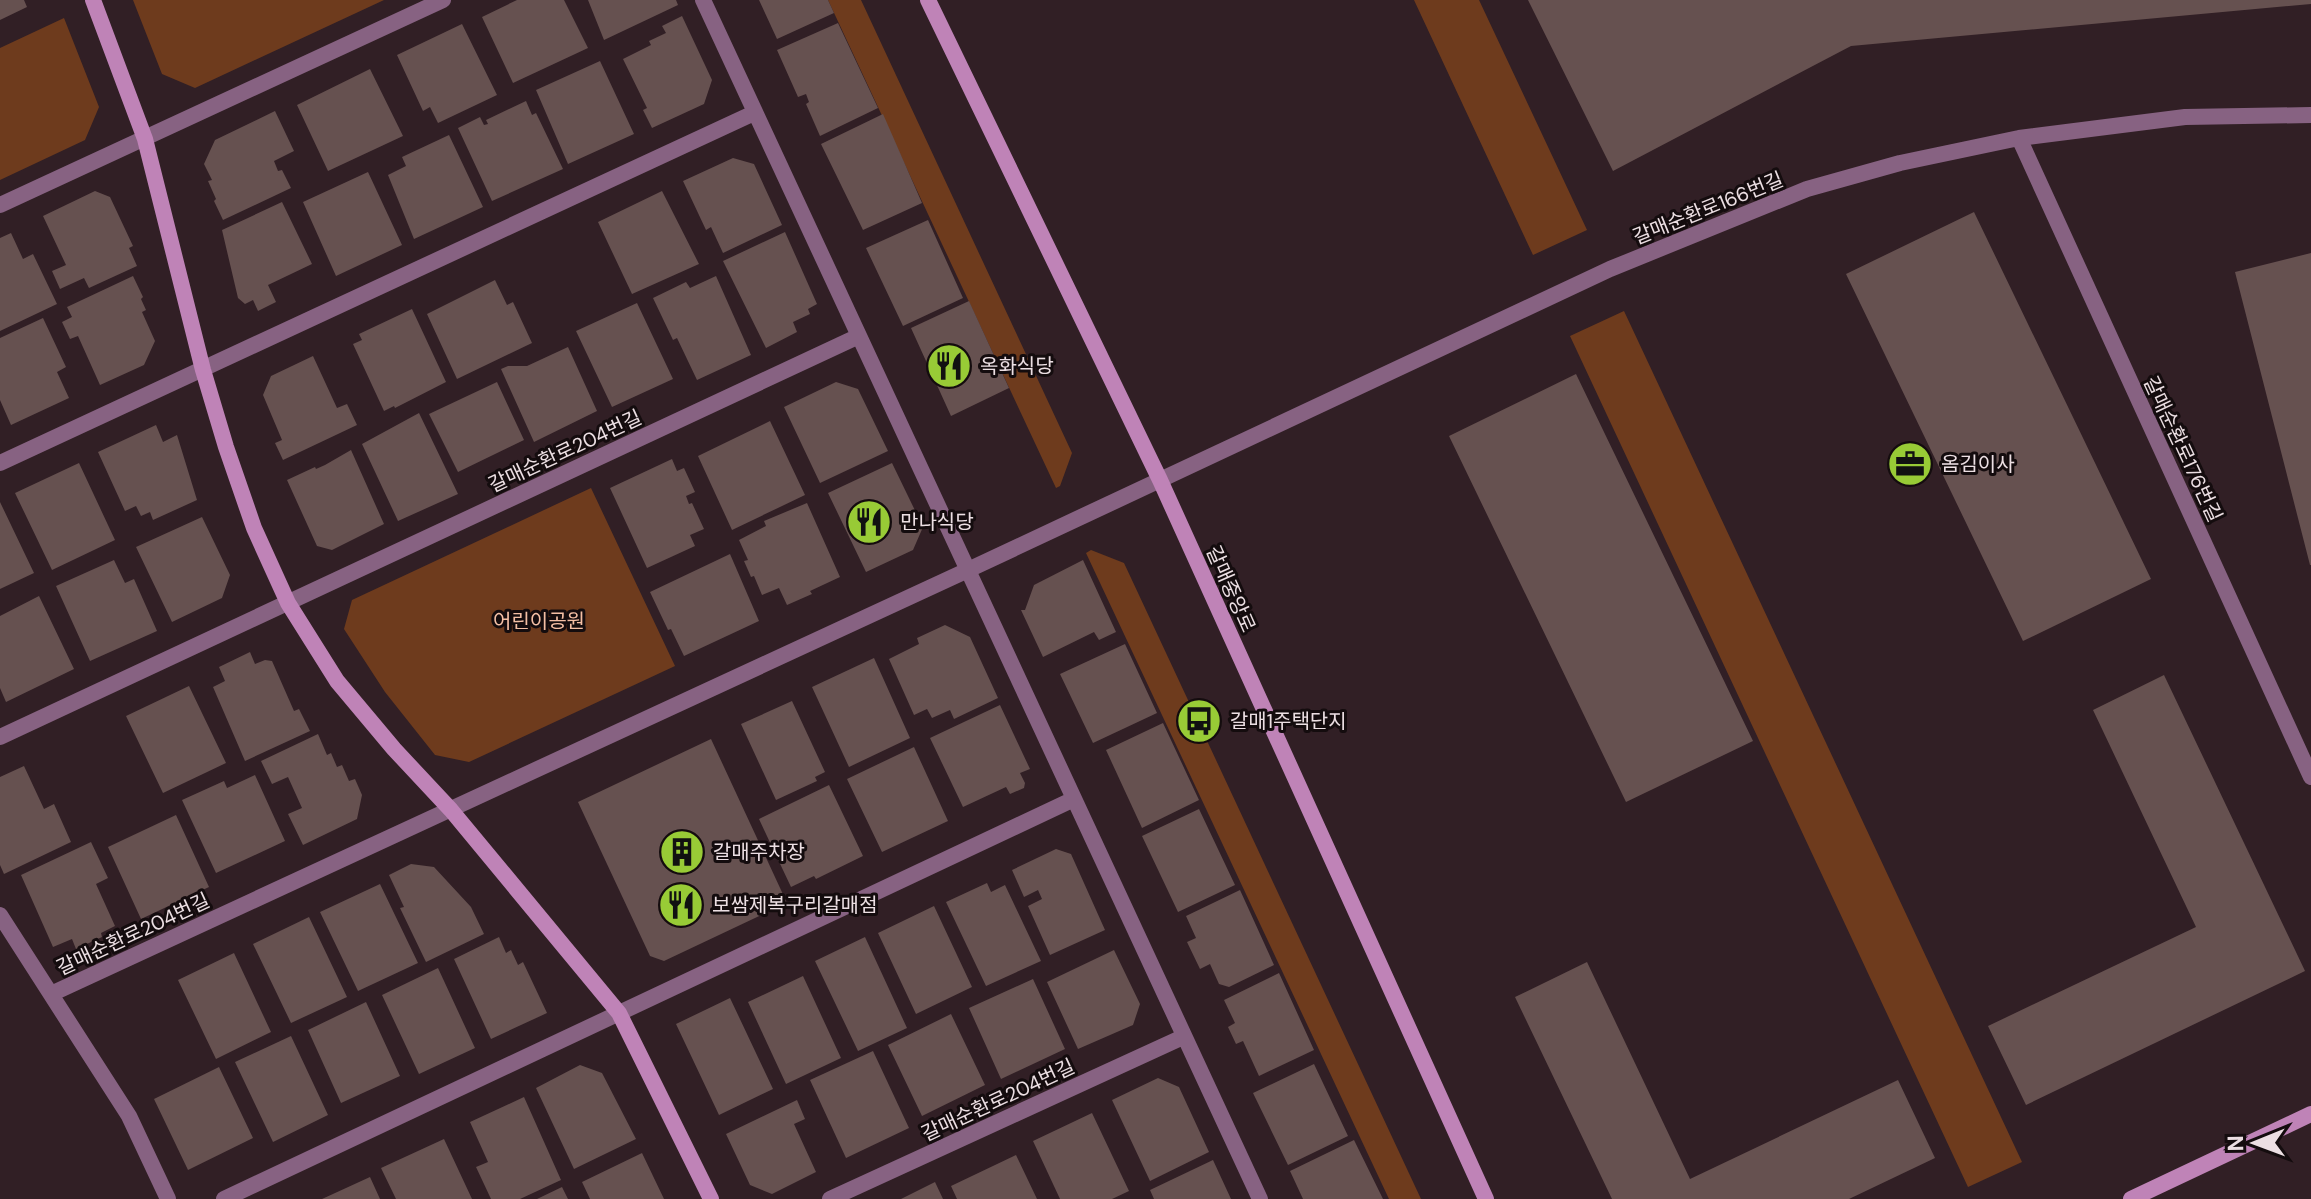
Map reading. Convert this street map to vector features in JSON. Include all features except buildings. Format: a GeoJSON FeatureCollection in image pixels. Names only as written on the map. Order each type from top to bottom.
{"type":"FeatureCollection","features":[{"type":"Feature","properties":{"kind":"street"},"geometry":{"type":"LineString","coordinates":[[93,0],[145,139],[203,370],[254,528],[288,603],[337,681],[451,810],[619,1013],[711,1199]]}},
{"type":"Feature","properties":{"kind":"street"},"geometry":{"type":"LineString","coordinates":[[0,205],[443,0]]}},
{"type":"Feature","properties":{"kind":"street"},"geometry":{"type":"LineString","coordinates":[[703,0],[1260,1199]]}},
{"type":"Feature","properties":{"kind":"street","name":"갈매중앙로"},"geometry":{"type":"LineString","coordinates":[[928,0],[1160,480],[1486,1199]]}},
{"type":"Feature","properties":{"kind":"street"},"geometry":{"type":"LineString","coordinates":[[0,463],[754,113]]}},
{"type":"Feature","properties":{"kind":"street","name":"갈매순환로166번길"},"geometry":{"type":"LineString","coordinates":[[968,570],[1610,269],[1807,189],[1900,163],[2019,138],[2185,117],[2311,115]]}},
{"type":"Feature","properties":{"kind":"street","name":"갈매순환로176번길"},"geometry":{"type":"LineString","coordinates":[[2019,138],[2311,777]]}},
{"type":"Feature","properties":{"kind":"street","name":"갈매순환로204번길"},"geometry":{"type":"LineString","coordinates":[[0,737],[859,336]]}},
{"type":"Feature","properties":{"kind":"street","name":"갈매순환로204번길"},"geometry":{"type":"LineString","coordinates":[[51,994],[968,570]]}},
{"type":"Feature","properties":{"kind":"street"},"geometry":{"type":"LineString","coordinates":[[224,1199],[1074,799]]}},
{"type":"Feature","properties":{"kind":"street","name":"갈매순환로204번길"},"geometry":{"type":"LineString","coordinates":[[0,915],[129,1116],[168,1199]]}},
{"type":"Feature","properties":{"kind":"street","name":"갈매순환로204번길"},"geometry":{"type":"LineString","coordinates":[[830,1199],[1183,1037]]}},
{"type":"Feature","properties":{"kind":"street"},"geometry":{"type":"LineString","coordinates":[[2131,1199],[2311,1114]]}},
{"type":"Feature","properties":{"kind":"green space"},"geometry":{"type":"Polygon","coordinates":[[[133,0],[384,0],[195,88],[162,74],[133,0]]]}},
{"type":"Feature","properties":{"kind":"green space"},"geometry":{"type":"Polygon","coordinates":[[[828,0],[861,0],[1072,453],[1060,486],[1056,488],[828,0]]]}},
{"type":"Feature","properties":{"kind":"green space"},"geometry":{"type":"Polygon","coordinates":[[[1414,0],[1479,0],[1587,230],[1533,255],[1414,0]]]}},
{"type":"Feature","properties":{"kind":"green space"},"geometry":{"type":"Polygon","coordinates":[[[64,18],[99,107],[85,140],[0,180],[0,48],[64,18]]]}},
{"type":"Feature","properties":{"kind":"green space"},"geometry":{"type":"Polygon","coordinates":[[[1624,311],[2022,1162],[1968,1187],[1570,336],[1624,311]]]}},
{"type":"Feature","properties":{"kind":"green space","name":"어린이공원"},"geometry":{"type":"Polygon","coordinates":[[[591,488],[675,666],[469,762],[435,755],[385,692],[344,629],[352,600],[591,488]]]}},
{"type":"Feature","properties":{"kind":"green space"},"geometry":{"type":"Polygon","coordinates":[[[1091,550],[1124,563],[1421,1199],[1389,1199],[1086,553],[1091,550]]]}},
{"type":"Feature","properties":{"kind":"place","name":"옥화식당"},"geometry":{"type":"Point","coordinates":[949,366]}},
{"type":"Feature","properties":{"kind":"place","name":"옴김이사"},"geometry":{"type":"Point","coordinates":[1910,464]}},
{"type":"Feature","properties":{"kind":"place","name":"만나식당"},"geometry":{"type":"Point","coordinates":[869,522]}},
{"type":"Feature","properties":{"kind":"place","name":"갈매1주택단지"},"geometry":{"type":"Point","coordinates":[1199,721]}},
{"type":"Feature","properties":{"kind":"place","name":"갈매주차장"},"geometry":{"type":"Point","coordinates":[682,852]}},
{"type":"Feature","properties":{"kind":"place","name":"보쌈제복구리갈매점"},"geometry":{"type":"Point","coordinates":[681,905]}}]}
